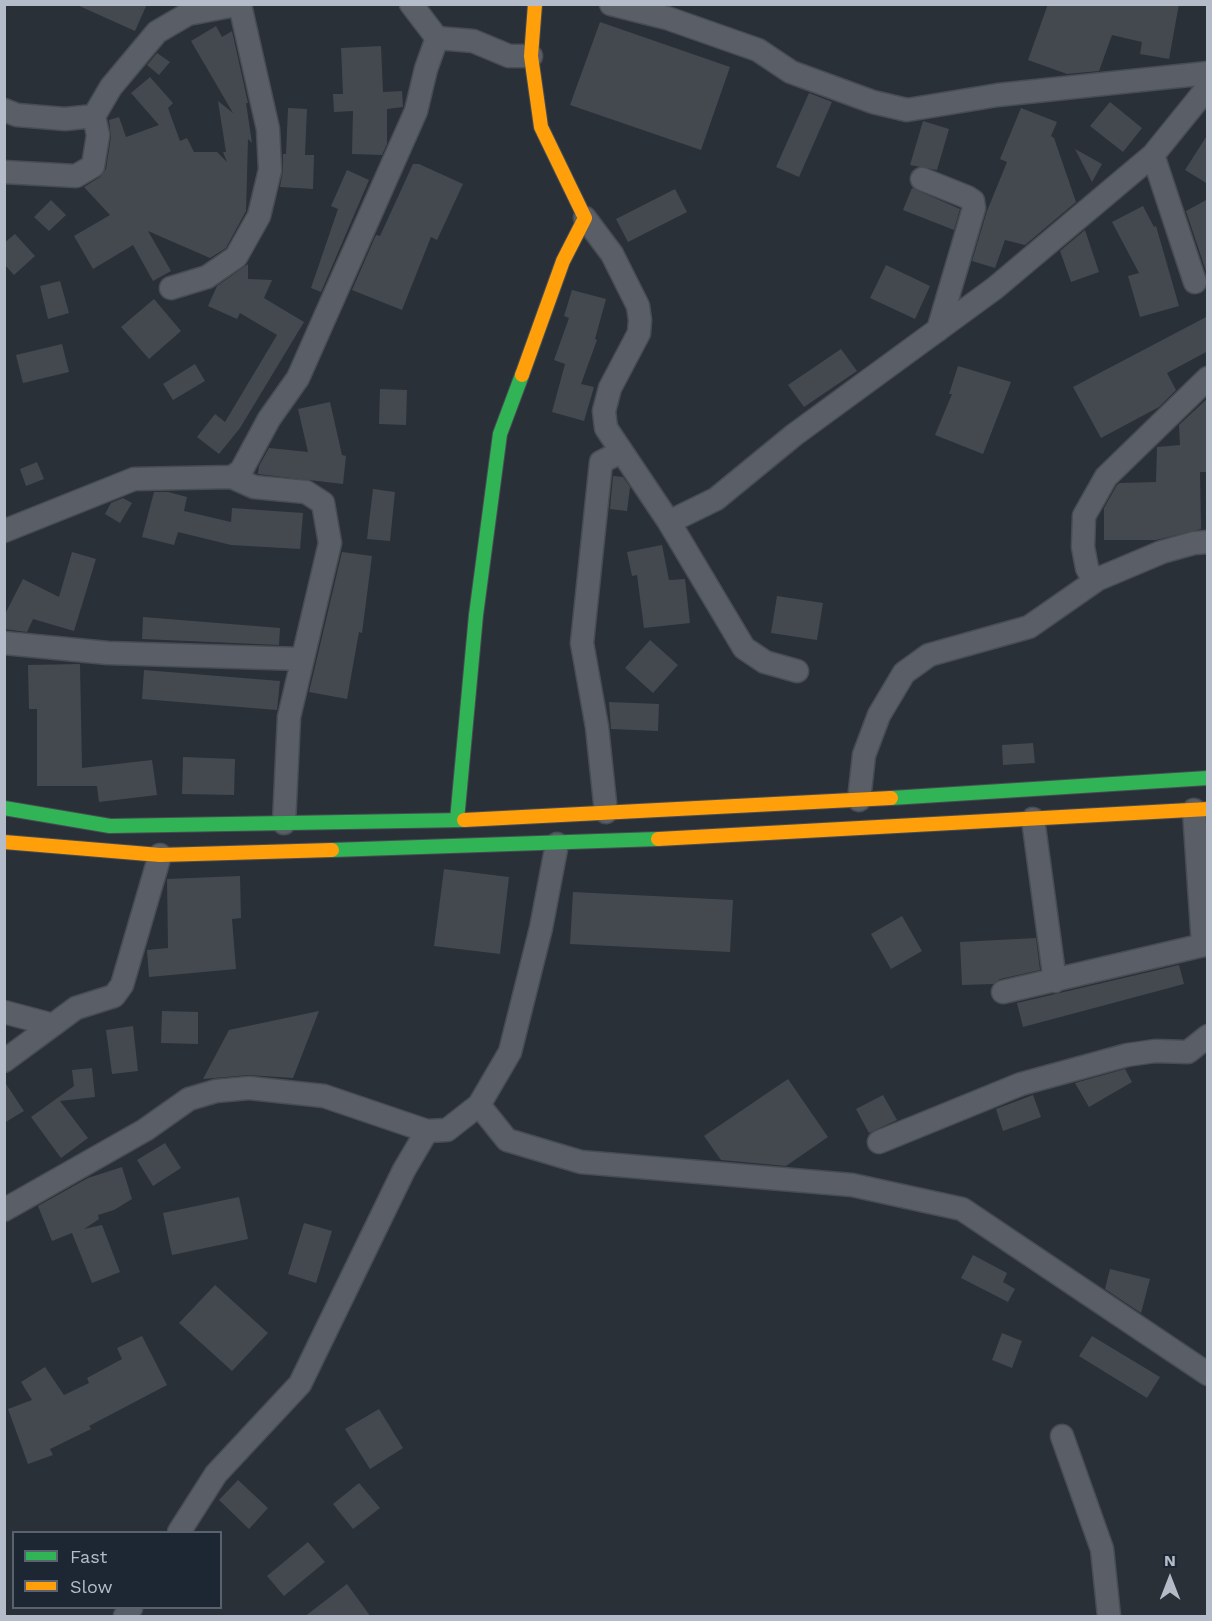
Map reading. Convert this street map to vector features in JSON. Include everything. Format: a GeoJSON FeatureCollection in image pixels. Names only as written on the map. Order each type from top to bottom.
{"type":"FeatureCollection","features":[{"type":"Feature","properties":{"kind":"street"},"geometry":{"type":"LineString","coordinates":[[411,4],[437,38],[473,41],[509,56],[531,56]]}},
{"type":"Feature","properties":{"kind":"street"},"geometry":{"type":"LineString","coordinates":[[535,4],[531,56],[541,127],[585,218],[612,254],[638,306],[639,333],[610,388],[604,411],[606,428],[669,522],[744,648],[765,662],[797,671]]}},
{"type":"Feature","properties":{"kind":"street"},"geometry":{"type":"LineString","coordinates":[[610,4],[667,18],[758,50],[791,72],[873,102],[907,110],[998,95],[1208,73]]}},
{"type":"Feature","properties":{"kind":"street"},"geometry":{"type":"LineString","coordinates":[[4,172],[76,176],[93,166],[98,135],[94,116],[111,87],[157,32],[188,9],[241,5],[268,129],[270,170],[259,216],[236,257],[207,277],[171,288]]}},
{"type":"Feature","properties":{"kind":"street"},"geometry":{"type":"LineString","coordinates":[[232,477],[241,471],[269,419],[298,378],[416,111],[426,69],[437,38]]}},
{"type":"Feature","properties":{"kind":"street"},"geometry":{"type":"LineString","coordinates":[[669,522],[716,500],[794,435],[995,288],[1153,155],[1208,87]]}},
{"type":"Feature","properties":{"kind":"street"},"geometry":{"type":"LineString","coordinates":[[4,110],[17,115],[65,119],[94,116]]}},
{"type":"Feature","properties":{"kind":"street"},"geometry":{"type":"LineString","coordinates":[[1153,155],[1195,282]]}},
{"type":"Feature","properties":{"kind":"street"},"geometry":{"type":"LineString","coordinates":[[922,179],[967,197],[973,201],[974,208],[938,330]]}},
{"type":"Feature","properties":{"kind":"street"},"geometry":{"type":"LineString","coordinates":[[457,820],[475,627],[500,434],[563,261],[585,218]]}},
{"type":"Feature","properties":{"kind":"street"},"geometry":{"type":"LineString","coordinates":[[1098,579],[1091,576],[1083,548],[1084,516],[1106,477],[1208,378]]}},
{"type":"Feature","properties":{"kind":"street"},"geometry":{"type":"LineString","coordinates":[[606,812],[597,727],[582,643],[601,462],[621,452]]}},
{"type":"Feature","properties":{"kind":"street"},"geometry":{"type":"LineString","coordinates":[[4,531],[134,479],[232,477],[254,487],[306,492],[323,503],[330,543],[289,717],[284,823]]}},
{"type":"Feature","properties":{"kind":"street"},"geometry":{"type":"LineString","coordinates":[[859,801],[864,755],[879,715],[904,673],[929,655],[1029,627],[1098,579],[1162,552],[1208,542]]}},
{"type":"Feature","properties":{"kind":"street"},"geometry":{"type":"LineString","coordinates":[[4,643],[108,653],[302,659]]}},
{"type":"Feature","properties":{"kind":"street"},"geometry":{"type":"LineString","coordinates":[[4,808],[111,826],[457,820],[859,801],[1208,778]]}},
{"type":"Feature","properties":{"kind":"street"},"geometry":{"type":"LineString","coordinates":[[661,809],[663,839]]}},
{"type":"Feature","properties":{"kind":"street"},"geometry":{"type":"LineString","coordinates":[[4,842],[100,852],[160,855],[557,844],[1201,810],[1205,944],[1003,992]]}},
{"type":"Feature","properties":{"kind":"street"},"geometry":{"type":"LineString","coordinates":[[1033,819],[1055,981]]}},
{"type":"Feature","properties":{"kind":"street"},"geometry":{"type":"LineString","coordinates":[[4,1210],[145,1130],[189,1099],[216,1091],[249,1088],[324,1096],[427,1131],[447,1130],[479,1106],[510,1052],[541,928],[557,844]]}},
{"type":"Feature","properties":{"kind":"street"},"geometry":{"type":"LineString","coordinates":[[4,1061],[76,1008],[114,996],[122,985],[160,855]]}},
{"type":"Feature","properties":{"kind":"street"},"geometry":{"type":"LineString","coordinates":[[4,1012],[52,1025]]}},
{"type":"Feature","properties":{"kind":"street"},"geometry":{"type":"LineString","coordinates":[[879,1142],[1021,1084],[1127,1055],[1155,1051],[1188,1052],[1208,1036]]}},
{"type":"Feature","properties":{"kind":"street"},"geometry":{"type":"LineString","coordinates":[[479,1106],[507,1140],[581,1162],[852,1185],[962,1209],[1208,1374]]}},
{"type":"Feature","properties":{"kind":"street"},"geometry":{"type":"LineString","coordinates":[[180,1531],[216,1474],[300,1384],[404,1170],[427,1131]]}},
{"type":"Feature","properties":{"kind":"street"},"geometry":{"type":"LineString","coordinates":[[1062,1436],[1102,1549],[1109,1617]]}},
{"type":"Feature","properties":{"kind":"building"},"geometry":{"type":"Polygon","coordinates":[[[75,4],[147,4],[135,31],[75,4]]]}},
{"type":"Feature","properties":{"kind":"building"},"geometry":{"type":"Polygon","coordinates":[[[1048,4],[1179,4],[1169,59],[1140,54],[1142,42],[1112,35],[1099,71],[1067,74],[1028,60],[1048,4]]]}},
{"type":"Feature","properties":{"kind":"building"},"geometry":{"type":"Polygon","coordinates":[[[600,22],[730,67],[701,150],[570,105],[600,22]]]}},
{"type":"Feature","properties":{"kind":"building"},"geometry":{"type":"Polygon","coordinates":[[[216,26],[222,37],[232,31],[248,103],[246,103],[252,143],[248,139],[246,211],[226,248],[210,258],[148,231],[171,271],[153,281],[133,245],[93,269],[74,236],[110,215],[84,187],[100,177],[106,169],[111,137],[109,120],[119,117],[126,137],[159,125],[131,93],[150,77],[173,103],[168,108],[180,141],[187,138],[194,152],[217,152],[227,162],[223,152],[226,152],[218,101],[233,113],[191,41],[216,26]]]}},
{"type":"Feature","properties":{"kind":"building"},"geometry":{"type":"Polygon","coordinates":[[[381,46],[383,92],[402,91],[403,107],[387,109],[387,144],[382,155],[352,154],[353,111],[334,112],[333,94],[343,94],[341,48],[381,46]]]}},
{"type":"Feature","properties":{"kind":"building"},"geometry":{"type":"Polygon","coordinates":[[[157,53],[170,62],[159,75],[147,65],[157,53]]]}},
{"type":"Feature","properties":{"kind":"building"},"geometry":{"type":"Polygon","coordinates":[[[809,93],[832,102],[799,177],[776,167],[809,93]]]}},
{"type":"Feature","properties":{"kind":"building"},"geometry":{"type":"Polygon","coordinates":[[[1110,102],[1142,128],[1123,152],[1090,126],[1110,102]]]}},
{"type":"Feature","properties":{"kind":"building"},"geometry":{"type":"Polygon","coordinates":[[[288,108],[307,109],[305,155],[314,155],[313,189],[280,187],[283,154],[286,154],[288,108]]]}},
{"type":"Feature","properties":{"kind":"building"},"geometry":{"type":"Polygon","coordinates":[[[1021,108],[1057,122],[1051,136],[1054,138],[1076,202],[1025,245],[1005,240],[995,268],[972,261],[987,211],[1007,162],[1000,159],[1021,108]]]}},
{"type":"Feature","properties":{"kind":"building"},"geometry":{"type":"Polygon","coordinates":[[[923,121],[949,129],[937,170],[910,165],[923,121]]]}},
{"type":"Feature","properties":{"kind":"building"},"geometry":{"type":"Polygon","coordinates":[[[1208,134],[1208,184],[1185,170],[1208,134]]]}},
{"type":"Feature","properties":{"kind":"building"},"geometry":{"type":"Polygon","coordinates":[[[1075,149],[1102,164],[1092,182],[1075,149]]]}},
{"type":"Feature","properties":{"kind":"building"},"geometry":{"type":"Polygon","coordinates":[[[413,164],[419,164],[463,184],[437,240],[431,237],[402,310],[352,290],[376,235],[380,236],[413,164]]]}},
{"type":"Feature","properties":{"kind":"building"},"geometry":{"type":"Polygon","coordinates":[[[347,170],[369,180],[321,292],[311,288],[338,209],[331,206],[347,170]]]}},
{"type":"Feature","properties":{"kind":"building"},"geometry":{"type":"Polygon","coordinates":[[[912,188],[960,209],[954,230],[903,210],[912,188]]]}},
{"type":"Feature","properties":{"kind":"building"},"geometry":{"type":"Polygon","coordinates":[[[675,189],[687,212],[628,242],[616,219],[675,189]]]}},
{"type":"Feature","properties":{"kind":"building"},"geometry":{"type":"Polygon","coordinates":[[[1208,199],[1208,277],[1186,211],[1208,199]]]}},
{"type":"Feature","properties":{"kind":"building"},"geometry":{"type":"Polygon","coordinates":[[[51,200],[66,215],[49,231],[34,217],[51,200]]]}},
{"type":"Feature","properties":{"kind":"building"},"geometry":{"type":"Polygon","coordinates":[[[1143,206],[1154,227],[1156,226],[1179,306],[1140,317],[1128,276],[1139,273],[1112,222],[1143,206]]]}},
{"type":"Feature","properties":{"kind":"building"},"geometry":{"type":"Polygon","coordinates":[[[1085,230],[1099,272],[1071,282],[1060,251],[1085,230]]]}},
{"type":"Feature","properties":{"kind":"building"},"geometry":{"type":"Polygon","coordinates":[[[15,234],[35,256],[14,275],[4,264],[4,243],[15,234]]]}},
{"type":"Feature","properties":{"kind":"building"},"geometry":{"type":"Polygon","coordinates":[[[248,264],[248,279],[272,280],[264,298],[304,322],[240,428],[219,454],[197,437],[215,414],[225,422],[277,335],[240,313],[237,319],[208,306],[217,286],[248,264]]]}},
{"type":"Feature","properties":{"kind":"building"},"geometry":{"type":"Polygon","coordinates":[[[886,265],[930,286],[915,319],[870,298],[886,265]]]}},
{"type":"Feature","properties":{"kind":"building"},"geometry":{"type":"Polygon","coordinates":[[[60,281],[69,313],[48,319],[40,286],[60,281]]]}},
{"type":"Feature","properties":{"kind":"building"},"geometry":{"type":"Polygon","coordinates":[[[572,290],[606,299],[595,339],[597,340],[581,384],[594,387],[584,421],[552,412],[565,364],[554,360],[569,318],[564,316],[572,290]]]}},
{"type":"Feature","properties":{"kind":"building"},"geometry":{"type":"Polygon","coordinates":[[[154,299],[181,331],[149,359],[121,327],[154,299]]]}},
{"type":"Feature","properties":{"kind":"building"},"geometry":{"type":"Polygon","coordinates":[[[1208,316],[1208,351],[1167,373],[1176,390],[1159,407],[1101,438],[1073,387],[1208,316]]]}},
{"type":"Feature","properties":{"kind":"building"},"geometry":{"type":"Polygon","coordinates":[[[62,344],[69,372],[23,383],[16,355],[62,344]]]}},
{"type":"Feature","properties":{"kind":"building"},"geometry":{"type":"Polygon","coordinates":[[[841,349],[857,371],[804,407],[788,385],[841,349]]]}},
{"type":"Feature","properties":{"kind":"building"},"geometry":{"type":"Polygon","coordinates":[[[195,364],[205,381],[173,400],[163,384],[195,364]]]}},
{"type":"Feature","properties":{"kind":"building"},"geometry":{"type":"Polygon","coordinates":[[[958,366],[1011,382],[983,454],[935,435],[952,394],[949,394],[958,366]]]}},
{"type":"Feature","properties":{"kind":"building"},"geometry":{"type":"Polygon","coordinates":[[[380,389],[407,390],[406,425],[379,424],[380,389]]]}},
{"type":"Feature","properties":{"kind":"building"},"geometry":{"type":"Polygon","coordinates":[[[1208,398],[1208,472],[1200,472],[1201,529],[1156,540],[1104,540],[1104,508],[1117,485],[1156,482],[1157,447],[1180,445],[1179,425],[1208,398]]]}},
{"type":"Feature","properties":{"kind":"building"},"geometry":{"type":"Polygon","coordinates":[[[330,402],[342,455],[346,456],[343,484],[258,474],[259,466],[269,448],[308,452],[298,409],[330,402]]]}},
{"type":"Feature","properties":{"kind":"building"},"geometry":{"type":"Polygon","coordinates":[[[37,462],[44,479],[26,486],[20,469],[37,462]]]}},
{"type":"Feature","properties":{"kind":"building"},"geometry":{"type":"Polygon","coordinates":[[[613,476],[623,477],[630,487],[627,511],[610,509],[613,476]]]}},
{"type":"Feature","properties":{"kind":"building"},"geometry":{"type":"Polygon","coordinates":[[[373,489],[395,492],[390,541],[367,539],[373,489]]]}},
{"type":"Feature","properties":{"kind":"building"},"geometry":{"type":"Polygon","coordinates":[[[154,492],[168,492],[187,497],[184,511],[231,522],[232,508],[303,513],[300,549],[231,545],[178,532],[174,545],[142,537],[154,492]]]}},
{"type":"Feature","properties":{"kind":"building"},"geometry":{"type":"Polygon","coordinates":[[[123,498],[132,503],[120,523],[105,514],[111,503],[123,498]]]}},
{"type":"Feature","properties":{"kind":"building"},"geometry":{"type":"Polygon","coordinates":[[[662,545],[669,580],[685,579],[690,623],[644,628],[637,575],[632,576],[627,552],[662,545]]]}},
{"type":"Feature","properties":{"kind":"building"},"geometry":{"type":"Polygon","coordinates":[[[72,552],[96,559],[74,631],[33,619],[27,632],[4,629],[4,616],[23,579],[59,597],[72,552]]]}},
{"type":"Feature","properties":{"kind":"building"},"geometry":{"type":"Polygon","coordinates":[[[342,552],[372,556],[362,633],[359,632],[347,699],[309,692],[342,552]]]}},
{"type":"Feature","properties":{"kind":"building"},"geometry":{"type":"Polygon","coordinates":[[[777,596],[823,603],[817,640],[771,633],[777,596]]]}},
{"type":"Feature","properties":{"kind":"building"},"geometry":{"type":"Polygon","coordinates":[[[143,617],[280,628],[279,645],[142,639],[143,617]]]}},
{"type":"Feature","properties":{"kind":"building"},"geometry":{"type":"Polygon","coordinates":[[[650,640],[678,665],[653,693],[625,668],[650,640]]]}},
{"type":"Feature","properties":{"kind":"building"},"geometry":{"type":"Polygon","coordinates":[[[80,664],[82,768],[152,760],[157,795],[99,802],[97,786],[37,786],[37,709],[29,709],[28,665],[80,664]]]}},
{"type":"Feature","properties":{"kind":"building"},"geometry":{"type":"Polygon","coordinates":[[[144,670],[280,681],[277,710],[142,699],[144,670]]]}},
{"type":"Feature","properties":{"kind":"building"},"geometry":{"type":"Polygon","coordinates":[[[609,702],[659,704],[658,731],[611,729],[609,702]]]}},
{"type":"Feature","properties":{"kind":"building"},"geometry":{"type":"Polygon","coordinates":[[[1033,743],[1035,763],[1003,765],[1002,745],[1033,743]]]}},
{"type":"Feature","properties":{"kind":"building"},"geometry":{"type":"Polygon","coordinates":[[[183,757],[235,759],[234,795],[182,794],[183,757]]]}},
{"type":"Feature","properties":{"kind":"building"},"geometry":{"type":"Polygon","coordinates":[[[444,869],[509,877],[500,954],[434,946],[444,869]]]}},
{"type":"Feature","properties":{"kind":"building"},"geometry":{"type":"Polygon","coordinates":[[[240,876],[241,918],[232,919],[236,969],[149,977],[147,950],[168,948],[167,879],[240,876]]]}},
{"type":"Feature","properties":{"kind":"building"},"geometry":{"type":"Polygon","coordinates":[[[573,892],[733,900],[730,952],[570,944],[573,892]]]}},
{"type":"Feature","properties":{"kind":"building"},"geometry":{"type":"Polygon","coordinates":[[[902,916],[922,951],[891,969],[871,934],[902,916]]]}},
{"type":"Feature","properties":{"kind":"building"},"geometry":{"type":"Polygon","coordinates":[[[1036,938],[1040,970],[1000,979],[993,984],[962,985],[960,942],[1036,938]]]}},
{"type":"Feature","properties":{"kind":"building"},"geometry":{"type":"Polygon","coordinates":[[[1179,965],[1184,984],[1023,1027],[1017,1003],[1179,965]]]}},
{"type":"Feature","properties":{"kind":"building"},"geometry":{"type":"Polygon","coordinates":[[[162,1011],[198,1012],[198,1044],[161,1043],[162,1011]]]}},
{"type":"Feature","properties":{"kind":"building"},"geometry":{"type":"Polygon","coordinates":[[[319,1011],[293,1078],[248,1075],[203,1079],[229,1030],[319,1011]]]}},
{"type":"Feature","properties":{"kind":"building"},"geometry":{"type":"Polygon","coordinates":[[[133,1026],[138,1071],[112,1074],[106,1030],[133,1026]]]}},
{"type":"Feature","properties":{"kind":"building"},"geometry":{"type":"Polygon","coordinates":[[[92,1068],[95,1097],[60,1101],[88,1138],[61,1158],[31,1117],[74,1086],[72,1070],[92,1068]]]}},
{"type":"Feature","properties":{"kind":"building"},"geometry":{"type":"Polygon","coordinates":[[[1125,1069],[1132,1082],[1089,1107],[1075,1083],[1125,1069]]]}},
{"type":"Feature","properties":{"kind":"building"},"geometry":{"type":"Polygon","coordinates":[[[788,1079],[828,1137],[786,1166],[721,1160],[704,1136],[788,1079]]]}},
{"type":"Feature","properties":{"kind":"building"},"geometry":{"type":"Polygon","coordinates":[[[4,1081],[24,1111],[4,1123],[4,1081]]]}},
{"type":"Feature","properties":{"kind":"building"},"geometry":{"type":"Polygon","coordinates":[[[883,1095],[897,1120],[869,1133],[856,1109],[883,1095]]]}},
{"type":"Feature","properties":{"kind":"building"},"geometry":{"type":"Polygon","coordinates":[[[1033,1095],[1041,1117],[1003,1131],[996,1109],[1033,1095]]]}},
{"type":"Feature","properties":{"kind":"building"},"geometry":{"type":"Polygon","coordinates":[[[165,1143],[181,1168],[153,1186],[137,1160],[165,1143]]]}},
{"type":"Feature","properties":{"kind":"building"},"geometry":{"type":"Polygon","coordinates":[[[122,1167],[132,1199],[114,1210],[98,1215],[99,1219],[84,1229],[102,1225],[120,1272],[92,1283],[72,1233],[52,1241],[38,1206],[88,1178],[122,1167]]]}},
{"type":"Feature","properties":{"kind":"building"},"geometry":{"type":"Polygon","coordinates":[[[239,1197],[248,1239],[172,1255],[163,1213],[239,1197]]]}},
{"type":"Feature","properties":{"kind":"building"},"geometry":{"type":"Polygon","coordinates":[[[304,1223],[332,1231],[316,1283],[288,1274],[304,1223]]]}},
{"type":"Feature","properties":{"kind":"building"},"geometry":{"type":"Polygon","coordinates":[[[973,1255],[1007,1273],[1003,1282],[1015,1289],[1008,1302],[961,1278],[973,1255]]]}},
{"type":"Feature","properties":{"kind":"building"},"geometry":{"type":"Polygon","coordinates":[[[1110,1269],[1150,1279],[1141,1313],[1105,1289],[1110,1269]]]}},
{"type":"Feature","properties":{"kind":"building"},"geometry":{"type":"Polygon","coordinates":[[[215,1285],[268,1333],[232,1371],[179,1323],[215,1285]]]}},
{"type":"Feature","properties":{"kind":"building"},"geometry":{"type":"Polygon","coordinates":[[[1002,1333],[1022,1341],[1012,1368],[992,1360],[1002,1333]]]}},
{"type":"Feature","properties":{"kind":"building"},"geometry":{"type":"Polygon","coordinates":[[[142,1336],[167,1385],[89,1426],[91,1429],[50,1449],[53,1455],[28,1464],[8,1409],[32,1400],[21,1382],[45,1367],[64,1395],[89,1383],[87,1378],[122,1359],[117,1348],[142,1336]]]}},
{"type":"Feature","properties":{"kind":"building"},"geometry":{"type":"Polygon","coordinates":[[[1092,1336],[1160,1377],[1147,1398],[1079,1356],[1092,1336]]]}},
{"type":"Feature","properties":{"kind":"building"},"geometry":{"type":"Polygon","coordinates":[[[379,1409],[403,1448],[370,1469],[345,1429],[379,1409]]]}},
{"type":"Feature","properties":{"kind":"building"},"geometry":{"type":"Polygon","coordinates":[[[238,1480],[268,1508],[249,1529],[219,1500],[238,1480]]]}},
{"type":"Feature","properties":{"kind":"building"},"geometry":{"type":"Polygon","coordinates":[[[359,1483],[380,1508],[353,1529],[333,1504],[359,1483]]]}},
{"type":"Feature","properties":{"kind":"building"},"geometry":{"type":"Polygon","coordinates":[[[308,1542],[325,1562],[284,1596],[267,1576],[308,1542]]]}},
{"type":"Feature","properties":{"kind":"building"},"geometry":{"type":"Polygon","coordinates":[[[347,1584],[371,1617],[304,1617],[347,1584]]]}},
{"type":"Feature","properties":{"kind":"traffic: fast"},"geometry":{"type":"LineString","coordinates":[[457,820],[476,615],[500,434],[522,375]]}},
{"type":"Feature","properties":{"kind":"traffic: fast"},"geometry":{"type":"LineString","coordinates":[[891,798],[1208,778]]}},
{"type":"Feature","properties":{"kind":"traffic: fast"},"geometry":{"type":"LineString","coordinates":[[4,808],[110,826],[464,820]]}},
{"type":"Feature","properties":{"kind":"traffic: fast"},"geometry":{"type":"LineString","coordinates":[[332,850],[658,839]]}},
{"type":"Feature","properties":{"kind":"traffic: slow"},"geometry":{"type":"LineString","coordinates":[[522,375],[563,261],[585,218],[541,127],[531,56],[535,4]]}},
{"type":"Feature","properties":{"kind":"traffic: slow"},"geometry":{"type":"LineString","coordinates":[[464,820],[891,798]]}},
{"type":"Feature","properties":{"kind":"traffic: slow"},"geometry":{"type":"LineString","coordinates":[[658,839],[1208,809]]}},
{"type":"Feature","properties":{"kind":"traffic: slow"},"geometry":{"type":"LineString","coordinates":[[4,842],[160,855],[332,850]]}}]}
